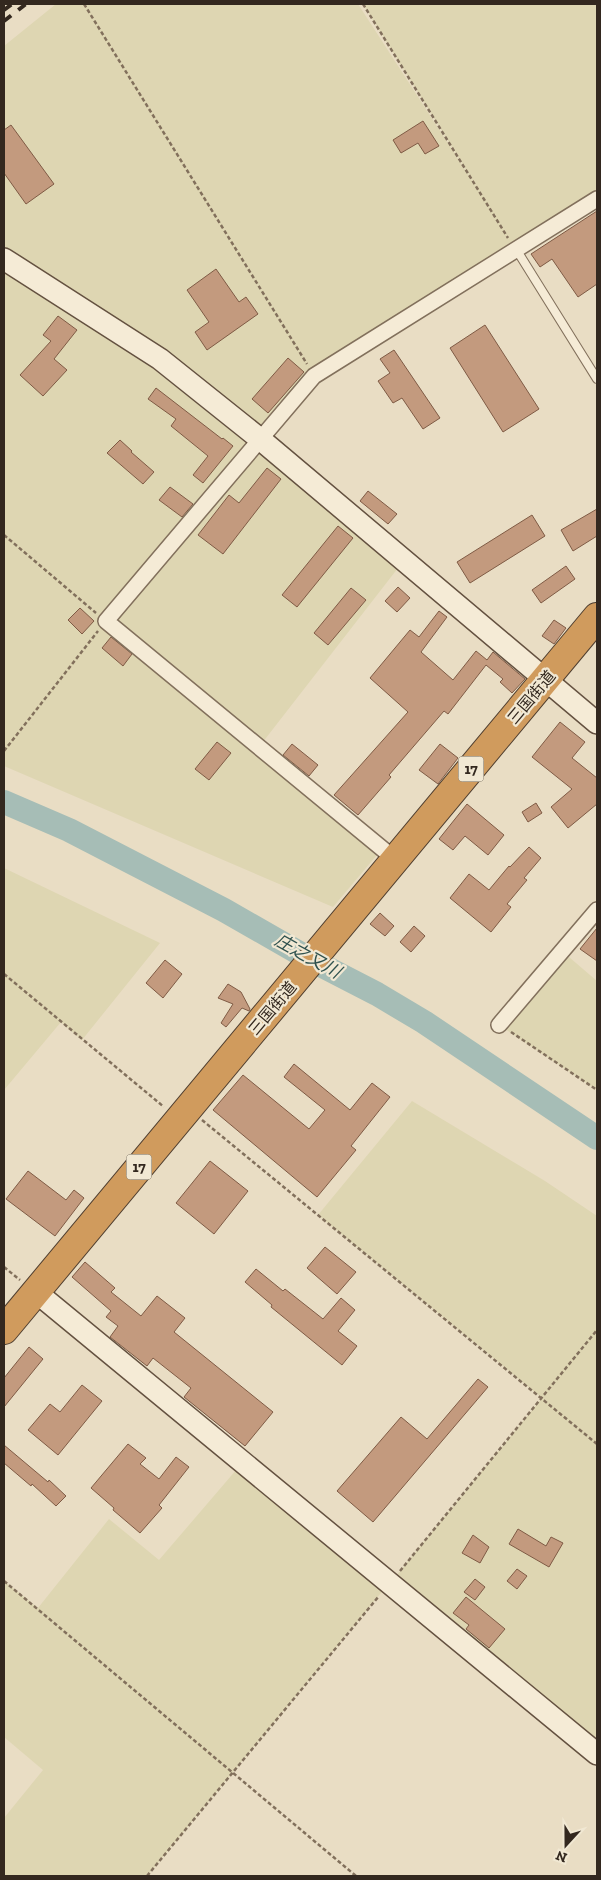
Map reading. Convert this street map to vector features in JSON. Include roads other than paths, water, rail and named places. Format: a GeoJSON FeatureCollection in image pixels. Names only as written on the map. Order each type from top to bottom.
{"type":"FeatureCollection","features":[{"type":"Feature","properties":{"kind":"highway","name":"三国街道"},"geometry":{"type":"LineString","coordinates":[[4,1330],[597,617]]}},
{"type":"Feature","properties":{"kind":"street"},"geometry":{"type":"LineString","coordinates":[[396,860],[106,621],[314,376],[597,199]]}},
{"type":"Feature","properties":{"kind":"street"},"geometry":{"type":"LineString","coordinates":[[4,259],[160,359],[260,438],[597,723]]}},
{"type":"Feature","properties":{"kind":"street"},"geometry":{"type":"LineString","coordinates":[[499,1025],[597,910]]}},
{"type":"Feature","properties":{"kind":"street"},"geometry":{"type":"LineString","coordinates":[[36,1292],[597,1754]]}},
{"type":"Feature","properties":{"kind":"lane"},"geometry":{"type":"LineString","coordinates":[[516,249],[597,379]]}},
{"type":"Feature","properties":{"kind":"waterway","name":"庄之又川"},"geometry":{"type":"LineString","coordinates":[[4,802],[69,830],[224,910],[313,961],[377,994],[424,1022],[597,1138]]}},
{"type":"Feature","properties":{"kind":"railway"},"geometry":{"type":"LineString","coordinates":[[4,10],[12,4]]}},
{"type":"Feature","properties":{"kind":"railway"},"geometry":{"type":"LineString","coordinates":[[4,21],[26,4]]}}]}
